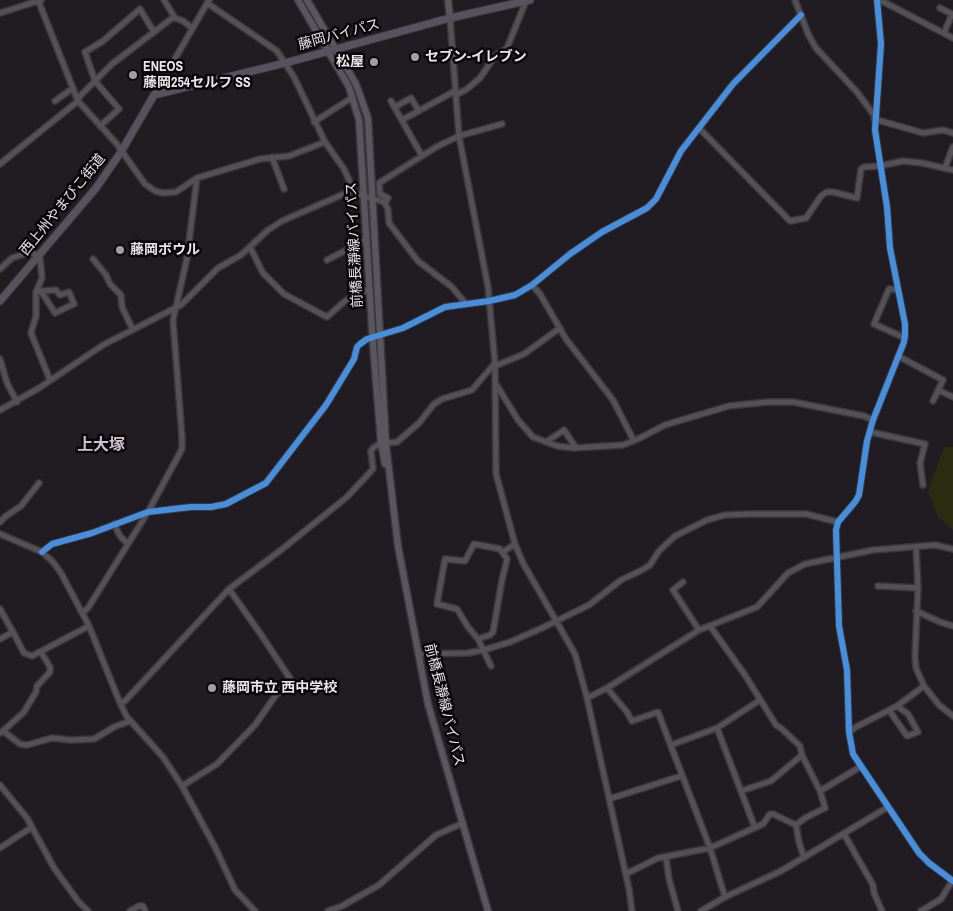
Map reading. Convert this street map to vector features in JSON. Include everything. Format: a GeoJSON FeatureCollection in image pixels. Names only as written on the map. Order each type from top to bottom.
{"type":"FeatureCollection","features":[{"type":"Feature","properties":{"kind":"highway","name":"藤岡バイパス"},"geometry":{"type":"LineString","coordinates":[[154,95],[285,63],[450,18],[529,0]]}},
{"type":"Feature","properties":{"kind":"highway","name":"西上州やまびこ街道"},"geometry":{"type":"LineString","coordinates":[[0,301],[96,188],[121,152],[154,95]]}},
{"type":"Feature","properties":{"kind":"main road","name":"前橋長瀞線バイパス"},"geometry":{"type":"LineString","coordinates":[[298,0],[356,84],[368,118],[366,240],[372,338],[399,550],[418,654],[434,727],[488,911]]}},
{"type":"Feature","properties":{"kind":"main road","name":"前橋長瀞線バイパス"},"geometry":{"type":"LineString","coordinates":[[307,0],[350,87],[359,120],[380,335],[384,443]]}},
{"type":"Feature","properties":{"kind":"main road"},"geometry":{"type":"LineString","coordinates":[[448,0],[450,18]]}},
{"type":"Feature","properties":{"kind":"street"},"geometry":{"type":"LineString","coordinates":[[0,13],[39,0],[78,100],[145,184],[155,191],[166,194],[176,192],[197,178],[260,158],[288,156],[325,142]]}},
{"type":"Feature","properties":{"kind":"street"},"geometry":{"type":"LineString","coordinates":[[164,0],[175,18],[192,28]]}},
{"type":"Feature","properties":{"kind":"street"},"geometry":{"type":"LineString","coordinates":[[402,120],[467,89],[480,78],[495,56],[507,48],[529,0]]}},
{"type":"Feature","properties":{"kind":"street"},"geometry":{"type":"LineString","coordinates":[[795,0],[809,36],[816,48],[856,92],[874,117],[923,133],[943,130],[953,133]]}},
{"type":"Feature","properties":{"kind":"street"},"geometry":{"type":"LineString","coordinates":[[878,0],[953,38]]}},
{"type":"Feature","properties":{"kind":"street"},"geometry":{"type":"LineString","coordinates":[[878,0],[881,44],[874,130],[887,207],[890,248],[905,324],[905,338],[873,420],[858,495],[855,502],[838,522],[835,536],[839,626],[849,685],[849,732],[852,754],[918,853],[928,863],[953,881],[941,899],[921,911]]}},
{"type":"Feature","properties":{"kind":"street"},"geometry":{"type":"LineString","coordinates":[[154,95],[208,1],[277,51],[325,142],[344,169],[353,190],[356,194],[385,203],[388,209],[389,223],[418,261],[452,287],[466,304]]}},
{"type":"Feature","properties":{"kind":"street"},"geometry":{"type":"LineString","coordinates":[[940,8],[952,14],[944,33]]}},
{"type":"Feature","properties":{"kind":"street"},"geometry":{"type":"LineString","coordinates":[[100,126],[118,109],[95,81],[85,52],[102,41],[140,10],[154,32]]}},
{"type":"Feature","properties":{"kind":"street"},"geometry":{"type":"LineString","coordinates":[[42,552],[52,544],[92,533],[148,512],[226,504],[266,483],[326,405],[354,359],[357,347],[367,339],[403,328],[445,307],[489,301],[515,295],[532,285],[570,254],[594,238],[647,208],[656,199],[681,151],[733,84],[801,15]]}},
{"type":"Feature","properties":{"kind":"street"},"geometry":{"type":"LineString","coordinates":[[0,164],[78,100],[112,64],[175,18]]}},
{"type":"Feature","properties":{"kind":"street"},"geometry":{"type":"LineString","coordinates":[[450,18],[459,136],[485,270],[489,301],[496,384],[496,474],[515,544],[575,654],[610,799],[632,911]]}},
{"type":"Feature","properties":{"kind":"street"},"geometry":{"type":"LineString","coordinates":[[55,101],[73,88]]}},
{"type":"Feature","properties":{"kind":"street"},"geometry":{"type":"LineString","coordinates":[[314,122],[353,97]]}},
{"type":"Feature","properties":{"kind":"street"},"geometry":{"type":"LineString","coordinates":[[395,107],[411,98],[419,111]]}},
{"type":"Feature","properties":{"kind":"street"},"geometry":{"type":"LineString","coordinates":[[391,101],[422,156]]}},
{"type":"Feature","properties":{"kind":"street"},"geometry":{"type":"LineString","coordinates":[[385,203],[388,198],[380,194],[379,182],[459,136],[502,124]]}},
{"type":"Feature","properties":{"kind":"street"},"geometry":{"type":"LineString","coordinates":[[698,128],[790,221],[806,218],[821,196],[827,192],[857,198],[861,169],[864,167],[903,161],[953,170]]}},
{"type":"Feature","properties":{"kind":"street"},"geometry":{"type":"LineString","coordinates":[[945,168],[953,148]]}},
{"type":"Feature","properties":{"kind":"street"},"geometry":{"type":"LineString","coordinates":[[272,157],[284,189]]}},
{"type":"Feature","properties":{"kind":"street"},"geometry":{"type":"LineString","coordinates":[[82,613],[88,608],[148,512],[182,449],[173,320],[187,258],[197,178]]}},
{"type":"Feature","properties":{"kind":"street"},"geometry":{"type":"LineString","coordinates":[[0,410],[17,402],[103,345],[181,304],[218,268],[241,255],[268,230],[282,221],[353,190]]}},
{"type":"Feature","properties":{"kind":"street"},"geometry":{"type":"LineString","coordinates":[[327,260],[366,240]]}},
{"type":"Feature","properties":{"kind":"street"},"geometry":{"type":"LineString","coordinates":[[250,247],[263,273],[279,289],[305,306],[327,316],[345,301],[369,288]]}},
{"type":"Feature","properties":{"kind":"street"},"geometry":{"type":"LineString","coordinates":[[0,269],[12,258],[24,254],[33,253],[40,258],[42,278],[36,316],[31,333],[50,380]]}},
{"type":"Feature","properties":{"kind":"street"},"geometry":{"type":"LineString","coordinates":[[93,259],[106,275],[110,284],[121,295],[122,307],[133,330]]}},
{"type":"Feature","properties":{"kind":"street"},"geometry":{"type":"LineString","coordinates":[[532,285],[540,294],[566,339],[612,400],[634,441]]}},
{"type":"Feature","properties":{"kind":"street"},"geometry":{"type":"LineString","coordinates":[[898,290],[889,289],[874,324],[905,338]]}},
{"type":"Feature","properties":{"kind":"street"},"geometry":{"type":"LineString","coordinates":[[56,290],[60,295],[69,292],[74,304],[55,313],[39,291],[56,290]]}},
{"type":"Feature","properties":{"kind":"street"},"geometry":{"type":"LineString","coordinates":[[120,703],[229,589],[347,497],[373,469],[371,451],[373,448],[384,443],[397,442],[419,423],[438,402],[472,390],[495,364],[524,354],[560,328]]}},
{"type":"Feature","properties":{"kind":"street"},"geometry":{"type":"LineString","coordinates":[[898,356],[943,380],[932,400]]}},
{"type":"Feature","properties":{"kind":"street"},"geometry":{"type":"LineString","coordinates":[[0,359],[2,372],[17,402]]}},
{"type":"Feature","properties":{"kind":"street"},"geometry":{"type":"LineString","coordinates":[[496,384],[524,428],[533,437],[557,446],[576,448],[623,445],[665,425],[719,408],[768,402],[793,402],[864,416],[873,420]]}},
{"type":"Feature","properties":{"kind":"street"},"geometry":{"type":"LineString","coordinates":[[938,390],[953,397]]}},
{"type":"Feature","properties":{"kind":"street"},"geometry":{"type":"LineString","coordinates":[[546,442],[564,430],[576,448]]}},
{"type":"Feature","properties":{"kind":"street"},"geometry":{"type":"LineString","coordinates":[[870,432],[925,444],[920,463],[923,485]]}},
{"type":"Feature","properties":{"kind":"street"},"geometry":{"type":"LineString","coordinates":[[0,522],[20,506],[39,483]]}},
{"type":"Feature","properties":{"kind":"street"},"geometry":{"type":"LineString","coordinates":[[418,654],[484,650],[510,642],[589,605],[621,580],[650,565],[659,551],[671,539],[707,520],[750,514],[806,514],[838,522]]}},
{"type":"Feature","properties":{"kind":"street"},"geometry":{"type":"LineString","coordinates":[[114,524],[120,536],[128,544]]}},
{"type":"Feature","properties":{"kind":"street"},"geometry":{"type":"LineString","coordinates":[[0,534],[42,552],[61,572],[89,626],[125,713],[130,721],[156,747],[182,786],[215,846],[235,890],[255,911]]}},
{"type":"Feature","properties":{"kind":"street"},"geometry":{"type":"LineString","coordinates":[[491,666],[478,639],[457,609],[437,604],[445,559],[465,561],[474,544],[500,549],[507,558]]}},
{"type":"Feature","properties":{"kind":"street"},"geometry":{"type":"LineString","coordinates":[[502,552],[515,544]]}},
{"type":"Feature","properties":{"kind":"street"},"geometry":{"type":"LineString","coordinates":[[587,698],[607,688],[699,630],[759,606],[791,571],[805,564],[873,550],[935,545],[953,549]]}},
{"type":"Feature","properties":{"kind":"street"},"geometry":{"type":"LineString","coordinates":[[916,547],[918,588],[916,668],[924,686],[939,705],[953,716]]}},
{"type":"Feature","properties":{"kind":"street"},"geometry":{"type":"LineString","coordinates":[[478,639],[493,632],[507,558],[518,550]]}},
{"type":"Feature","properties":{"kind":"street"},"geometry":{"type":"LineString","coordinates":[[683,582],[673,590],[699,630]]}},
{"type":"Feature","properties":{"kind":"street"},"geometry":{"type":"LineString","coordinates":[[878,586],[918,588]]}},
{"type":"Feature","properties":{"kind":"street"},"geometry":{"type":"LineString","coordinates":[[182,786],[217,764],[255,724],[276,695],[293,683],[229,589]]}},
{"type":"Feature","properties":{"kind":"street"},"geometry":{"type":"LineString","coordinates":[[0,609],[24,653],[32,656],[89,626]]}},
{"type":"Feature","properties":{"kind":"street"},"geometry":{"type":"LineString","coordinates":[[916,611],[953,626]]}},
{"type":"Feature","properties":{"kind":"street"},"geometry":{"type":"LineString","coordinates":[[710,626],[745,674],[776,725],[800,746],[802,755],[820,791],[825,808],[805,818],[796,826]]}},
{"type":"Feature","properties":{"kind":"street"},"geometry":{"type":"LineString","coordinates":[[0,639],[13,632]]}},
{"type":"Feature","properties":{"kind":"street"},"geometry":{"type":"LineString","coordinates":[[41,652],[50,667],[50,672],[37,686],[36,692],[24,712],[1,732],[20,744],[27,745],[52,738],[70,740],[94,739],[114,727],[130,721]]}},
{"type":"Feature","properties":{"kind":"street"},"geometry":{"type":"LineString","coordinates":[[849,732],[856,726],[897,706],[924,686]]}},
{"type":"Feature","properties":{"kind":"street"},"geometry":{"type":"LineString","coordinates":[[607,688],[632,721],[658,712],[710,848],[726,898]]}},
{"type":"Feature","properties":{"kind":"street"},"geometry":{"type":"LineString","coordinates":[[671,745],[717,728],[760,700]]}},
{"type":"Feature","properties":{"kind":"street"},"geometry":{"type":"LineString","coordinates":[[889,710],[907,736],[918,732],[908,714],[897,706]]}},
{"type":"Feature","properties":{"kind":"street"},"geometry":{"type":"LineString","coordinates":[[717,728],[755,828]]}},
{"type":"Feature","properties":{"kind":"street"},"geometry":{"type":"LineString","coordinates":[[741,791],[771,781],[802,755]]}},
{"type":"Feature","properties":{"kind":"street"},"geometry":{"type":"LineString","coordinates":[[820,791],[860,767]]}},
{"type":"Feature","properties":{"kind":"street"},"geometry":{"type":"LineString","coordinates":[[610,799],[682,776]]}},
{"type":"Feature","properties":{"kind":"street"},"geometry":{"type":"LineString","coordinates":[[0,785],[17,803],[54,868],[78,901],[88,911]]}},
{"type":"Feature","properties":{"kind":"street"},"geometry":{"type":"LineString","coordinates":[[701,911],[781,872],[888,807]]}},
{"type":"Feature","properties":{"kind":"street"},"geometry":{"type":"LineString","coordinates":[[626,874],[658,858],[710,848],[763,824],[770,814],[774,814],[796,826]]}},
{"type":"Feature","properties":{"kind":"street"},"geometry":{"type":"LineString","coordinates":[[328,911],[342,906],[378,885],[436,835],[463,823]]}},
{"type":"Feature","properties":{"kind":"street"},"geometry":{"type":"LineString","coordinates":[[796,826],[804,858]]}},
{"type":"Feature","properties":{"kind":"street"},"geometry":{"type":"LineString","coordinates":[[0,848],[32,827]]}},
{"type":"Feature","properties":{"kind":"street"},"geometry":{"type":"LineString","coordinates":[[844,834],[874,885],[874,892],[882,911]]}},
{"type":"Feature","properties":{"kind":"street"},"geometry":{"type":"LineString","coordinates":[[666,857],[669,879],[678,911]]}},
{"type":"Feature","properties":{"kind":"street"},"geometry":{"type":"LineString","coordinates":[[130,911],[143,906],[145,911]]}},
{"type":"Feature","properties":{"kind":"green space"},"geometry":{"type":"Polygon","coordinates":[[[944,447],[953,447],[953,530],[938,517],[928,491],[944,447]]]}},
{"type":"Feature","properties":{"kind":"cycle path"},"geometry":{"type":"LineString","coordinates":[[877,0],[881,44],[875,130],[887,207],[890,248],[905,324],[905,334],[904,342],[873,420],[867,441],[859,495],[838,522],[836,530],[839,626],[847,670],[849,732],[853,754],[919,853],[953,881]]}},
{"type":"Feature","properties":{"kind":"cycle path"},"geometry":{"type":"LineString","coordinates":[[42,552],[52,544],[92,533],[148,512],[226,504],[266,483],[326,405],[354,359],[357,347],[360,344],[367,339],[403,328],[445,307],[489,301],[515,295],[532,285],[570,254],[602,232],[647,208],[656,199],[681,151],[733,84],[801,15]]}},
{"type":"Feature","properties":{"kind":"place","name":"セブン-イレブン"},"geometry":{"type":"Point","coordinates":[415,57]}},
{"type":"Feature","properties":{"kind":"place","name":"松屋"},"geometry":{"type":"Point","coordinates":[374,62]}},
{"type":"Feature","properties":{"kind":"place","name":"ENEOS 藤岡254セルフ SS"},"geometry":{"type":"Point","coordinates":[133,75]}},
{"type":"Feature","properties":{"kind":"place","name":"藤岡ボウル"},"geometry":{"type":"Point","coordinates":[120,250]}},
{"type":"Feature","properties":{"kind":"place","name":"藤岡市立 西中学校"},"geometry":{"type":"Point","coordinates":[212,688]}},
{"type":"Feature","properties":{"kind":"district","name":"上大塚"},"geometry":{"type":"Point","coordinates":[101,446]}}]}
